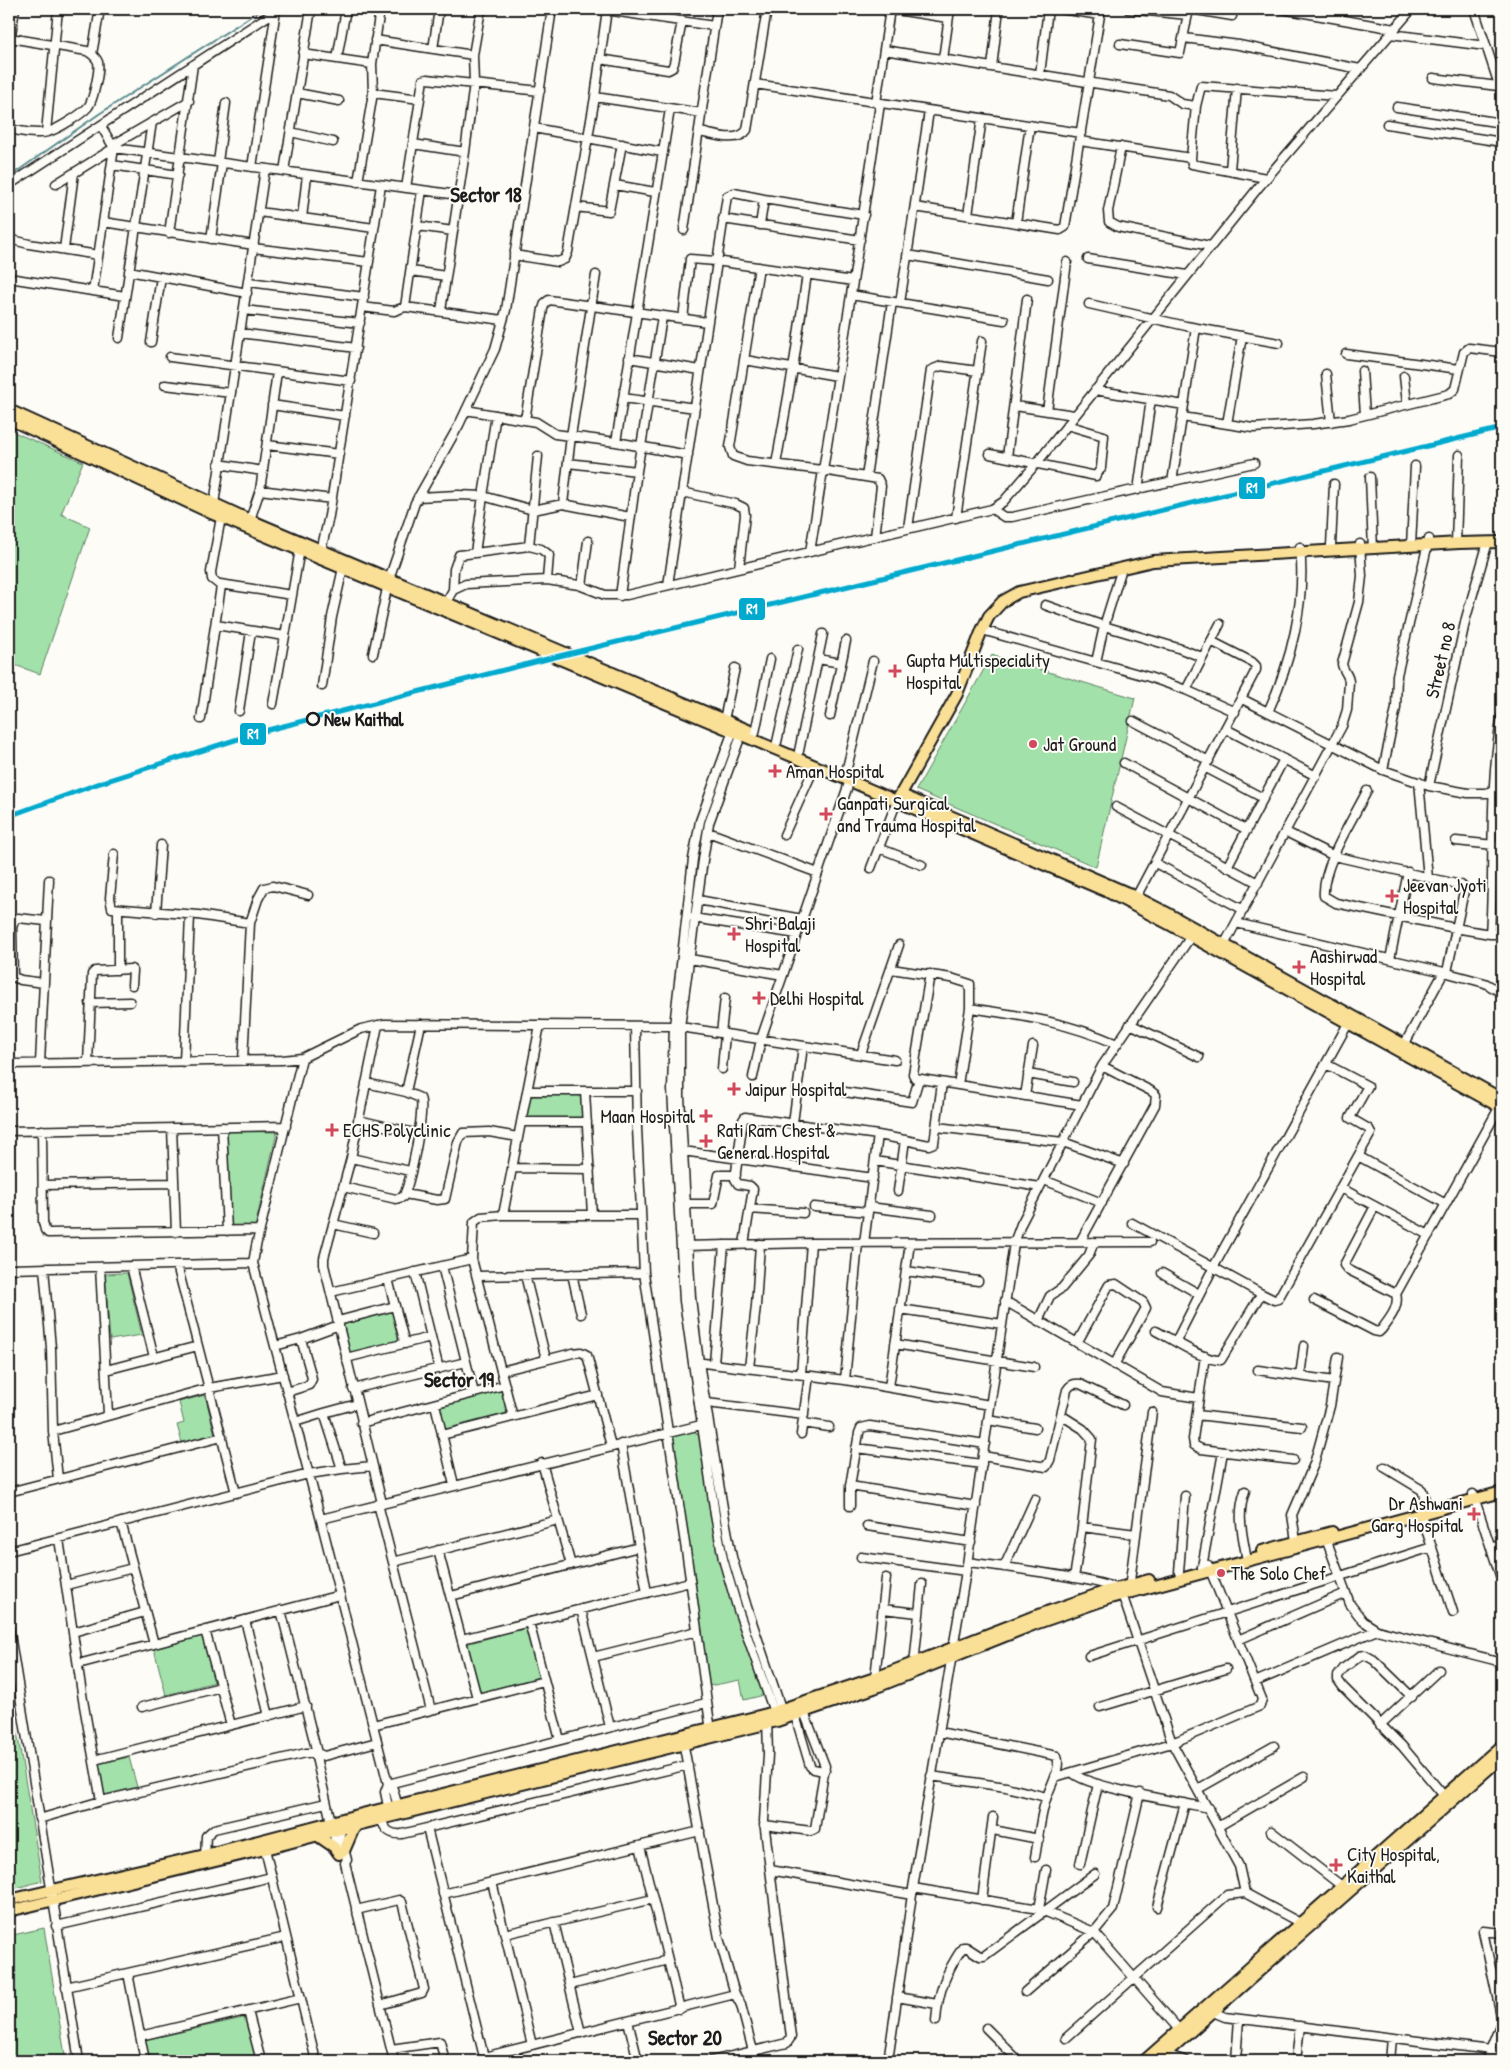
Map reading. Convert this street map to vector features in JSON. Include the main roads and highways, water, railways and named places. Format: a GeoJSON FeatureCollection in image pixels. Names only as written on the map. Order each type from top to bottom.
{"type":"FeatureCollection","features":[{"type":"Feature","properties":{"kind":"main road"},"geometry":{"type":"LineString","coordinates":[[9,410],[300,549],[320,553],[343,568],[388,583]]}},
{"type":"Feature","properties":{"kind":"main road"},"geometry":{"type":"LineString","coordinates":[[9,419],[219,510],[250,520],[443,607],[738,730],[815,766],[848,776]]}},
{"type":"Feature","properties":{"kind":"main road"},"geometry":{"type":"LineString","coordinates":[[899,798],[957,694],[982,630],[994,609],[1003,601],[1019,592],[1153,561],[1160,556],[1173,553],[1360,547],[1502,536]]}},
{"type":"Feature","properties":{"kind":"main road"},"geometry":{"type":"LineString","coordinates":[[1456,540],[1502,542]]}},
{"type":"Feature","properties":{"kind":"main road"},"geometry":{"type":"LineString","coordinates":[[1300,550],[1331,546],[1360,547]]}},
{"type":"Feature","properties":{"kind":"main road"},"geometry":{"type":"LineString","coordinates":[[443,607],[724,720],[738,730],[755,733],[777,742],[848,776],[980,833],[1108,892],[1134,901],[1194,932],[1502,1104]]}},
{"type":"Feature","properties":{"kind":"main road"},"geometry":{"type":"LineString","coordinates":[[1194,932],[1224,945],[1351,1019],[1404,1044],[1455,1077]]}},
{"type":"Feature","properties":{"kind":"main road"},"geometry":{"type":"LineString","coordinates":[[1474,1497],[1502,1486]]}},
{"type":"Feature","properties":{"kind":"main road"},"geometry":{"type":"LineString","coordinates":[[9,1900],[51,1895],[205,1860],[335,1826],[782,1716],[914,1667],[953,1647],[1030,1618],[1125,1590],[1424,1510],[1502,1492]]}},
{"type":"Feature","properties":{"kind":"main road"},"geometry":{"type":"LineString","coordinates":[[782,1716],[875,1678],[951,1658],[1125,1590],[1179,1572],[1207,1568],[1296,1541],[1326,1537]]}},
{"type":"Feature","properties":{"kind":"main road"},"geometry":{"type":"LineString","coordinates":[[1144,2061],[1212,2012],[1302,1924],[1502,1745]]}},
{"type":"Feature","properties":{"kind":"main road"},"geometry":{"type":"LineString","coordinates":[[1161,2058],[1183,2033],[1502,1757]]}},
{"type":"Feature","properties":{"kind":"main road"},"geometry":{"type":"LineString","coordinates":[[205,1860],[265,1850],[318,1836],[335,1826],[356,1825],[392,1813]]}},
{"type":"Feature","properties":{"kind":"main road"},"geometry":{"type":"LineString","coordinates":[[318,1836],[343,1856],[356,1825]]}},
{"type":"Feature","properties":{"kind":"main road"},"geometry":{"type":"LineString","coordinates":[[9,1911],[51,1895]]}},
{"type":"Feature","properties":{"kind":"waterway"},"geometry":{"type":"LineString","coordinates":[[9,177],[99,114],[262,9]]}},
{"type":"Feature","properties":{"kind":"place","name":"Gupta Multispeciality Hospital"},"geometry":{"type":"Point","coordinates":[895,671]}},
{"type":"Feature","properties":{"kind":"place","name":"New Kaithal"},"geometry":{"type":"Point","coordinates":[313,719]}},
{"type":"Feature","properties":{"kind":"place","name":"Jat Ground"},"geometry":{"type":"Point","coordinates":[1033,744]}},
{"type":"Feature","properties":{"kind":"place","name":"Aman Hospital"},"geometry":{"type":"Point","coordinates":[775,771]}},
{"type":"Feature","properties":{"kind":"place","name":"Ganpati Surgical and Trauma Hospital"},"geometry":{"type":"Point","coordinates":[826,814]}},
{"type":"Feature","properties":{"kind":"place","name":"Jeevan Jyoti Hospital"},"geometry":{"type":"Point","coordinates":[1392,896]}},
{"type":"Feature","properties":{"kind":"place","name":"Shri Balaji Hospital"},"geometry":{"type":"Point","coordinates":[734,934]}},
{"type":"Feature","properties":{"kind":"place","name":"Aashirwad Hospital"},"geometry":{"type":"Point","coordinates":[1299,967]}},
{"type":"Feature","properties":{"kind":"place","name":"Delhi Hospital"},"geometry":{"type":"Point","coordinates":[759,998]}},
{"type":"Feature","properties":{"kind":"place","name":"Jaipur Hospital"},"geometry":{"type":"Point","coordinates":[734,1089]}},
{"type":"Feature","properties":{"kind":"place","name":"Maan Hospital"},"geometry":{"type":"Point","coordinates":[706,1116]}},
{"type":"Feature","properties":{"kind":"place","name":"ECHS Polyclinic"},"geometry":{"type":"Point","coordinates":[332,1130]}},
{"type":"Feature","properties":{"kind":"place","name":"Rati Ram Chest & General Hospital"},"geometry":{"type":"Point","coordinates":[706,1141]}},
{"type":"Feature","properties":{"kind":"place","name":"Dr Ashwani Garg Hospital"},"geometry":{"type":"Point","coordinates":[1474,1514]}},
{"type":"Feature","properties":{"kind":"place","name":"The Solo Chef"},"geometry":{"type":"Point","coordinates":[1221,1573]}},
{"type":"Feature","properties":{"kind":"place","name":"City Hospital, Kaithal"},"geometry":{"type":"Point","coordinates":[1336,1865]}},
{"type":"Feature","properties":{"kind":"district","name":"Sector 18"},"geometry":{"type":"Point","coordinates":[486,195]}},
{"type":"Feature","properties":{"kind":"district","name":"Sector 19"},"geometry":{"type":"Point","coordinates":[459,1380]}},
{"type":"Feature","properties":{"kind":"district","name":"Sector 20"},"geometry":{"type":"Point","coordinates":[685,2038]}}]}
